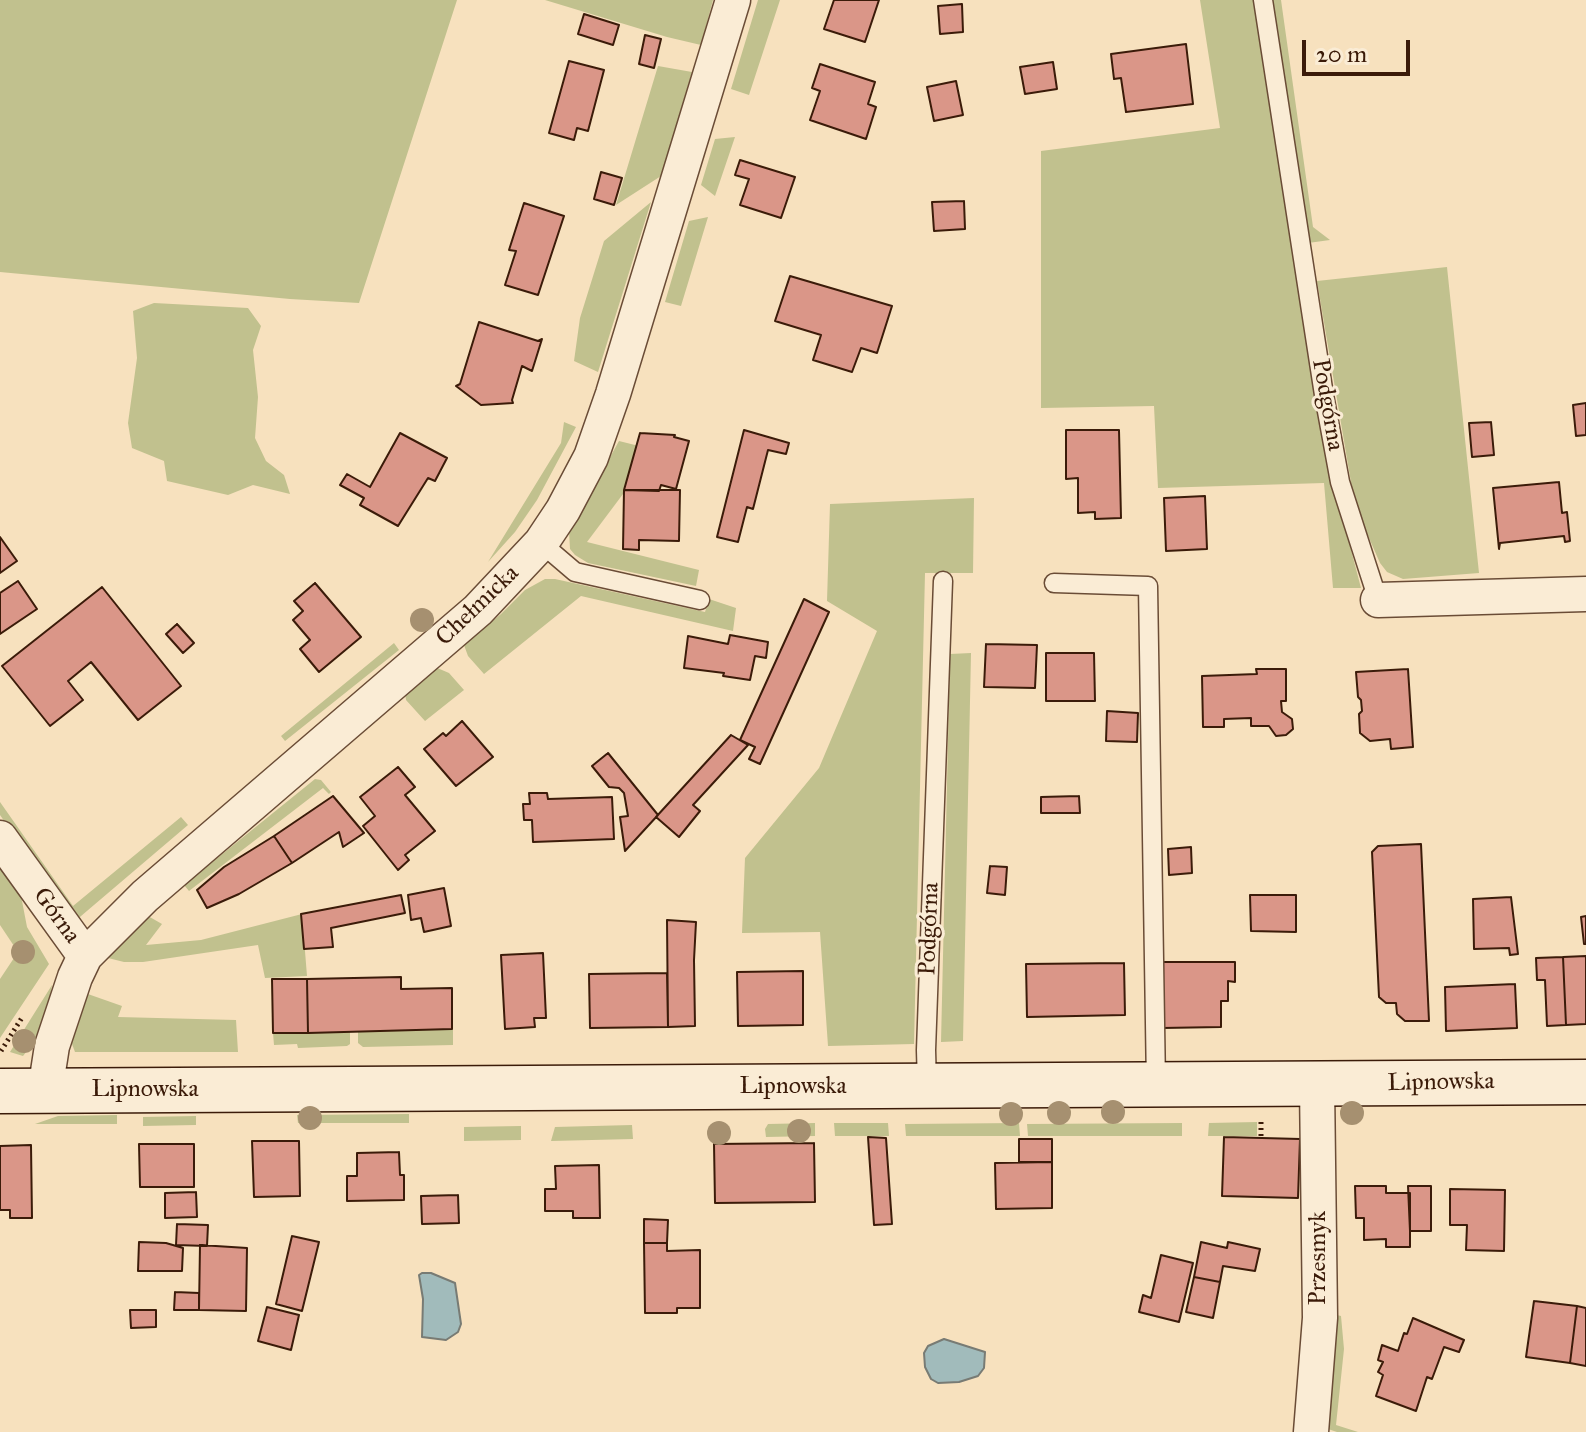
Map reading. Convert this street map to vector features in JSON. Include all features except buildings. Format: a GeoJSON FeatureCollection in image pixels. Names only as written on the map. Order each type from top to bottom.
{"type":"FeatureCollection","features":[{"type":"Feature","properties":{"kind":"main road","name":"Lipnowska"},"geometry":{"type":"LineString","coordinates":[[0,1091],[1586,1082]]}},
{"type":"Feature","properties":{"kind":"street","name":"Chełmicka"},"geometry":{"type":"LineString","coordinates":[[45,1091],[52,1046],[85,956],[145,896],[478,610],[541,543],[563,510],[591,457],[707,92],[733,0]]}},
{"type":"Feature","properties":{"kind":"street","name":"Podgórna"},"geometry":{"type":"LineString","coordinates":[[1378,600],[1586,594]]}},
{"type":"Feature","properties":{"kind":"street","name":"Górna"},"geometry":{"type":"LineString","coordinates":[[0,838],[85,956]]}},
{"type":"Feature","properties":{"kind":"street","name":"Przesmyk"},"geometry":{"type":"LineString","coordinates":[[1311,1432],[1320,1307],[1317,1085]]}},
{"type":"Feature","properties":{"kind":"lane","name":"Podgórna"},"geometry":{"type":"LineString","coordinates":[[1263,0],[1321,380],[1340,482],[1378,600]]}},
{"type":"Feature","properties":{"kind":"lane"},"geometry":{"type":"LineString","coordinates":[[541,543],[575,572],[700,600]]}},
{"type":"Feature","properties":{"kind":"lane","name":"Podgórna"},"geometry":{"type":"LineString","coordinates":[[927,1086],[943,581]]}},
{"type":"Feature","properties":{"kind":"lane"},"geometry":{"type":"LineString","coordinates":[[1054,583],[1148,586],[1156,1086]]}},
{"type":"Feature","properties":{"kind":"path"},"geometry":{"type":"LineString","coordinates":[[0,1052],[23,1015]]}},
{"type":"Feature","properties":{"kind":"green space"},"geometry":{"type":"Polygon","coordinates":[[[0,0],[457,0],[359,303],[0,272],[0,0]]]}},
{"type":"Feature","properties":{"kind":"green space"},"geometry":{"type":"Polygon","coordinates":[[[545,0],[713,0],[701,45],[545,0]]]}},
{"type":"Feature","properties":{"kind":"green space"},"geometry":{"type":"Polygon","coordinates":[[[758,0],[780,0],[749,95],[731,89],[758,0]]]}},
{"type":"Feature","properties":{"kind":"green space"},"geometry":{"type":"Polygon","coordinates":[[[1200,0],[1256,0],[1333,481],[1361,588],[1333,588],[1324,483],[1158,488],[1154,406],[1041,408],[1041,151],[1220,128],[1200,0]]]}},
{"type":"Feature","properties":{"kind":"green space"},"geometry":{"type":"Polygon","coordinates":[[[1271,0],[1281,0],[1313,227],[1330,240],[1308,243],[1271,0]]]}},
{"type":"Feature","properties":{"kind":"green space"},"geometry":{"type":"Polygon","coordinates":[[[658,66],[692,72],[661,176],[616,205],[658,66]]]}},
{"type":"Feature","properties":{"kind":"green space"},"geometry":{"type":"Polygon","coordinates":[[[735,137],[715,196],[701,185],[715,139],[735,137]]]}},
{"type":"Feature","properties":{"kind":"green space"},"geometry":{"type":"Polygon","coordinates":[[[651,202],[598,372],[574,361],[580,318],[604,241],[651,202]]]}},
{"type":"Feature","properties":{"kind":"green space"},"geometry":{"type":"Polygon","coordinates":[[[708,217],[681,306],[665,302],[689,221],[708,217]]]}},
{"type":"Feature","properties":{"kind":"green space"},"geometry":{"type":"Polygon","coordinates":[[[1447,267],[1479,573],[1403,579],[1387,572],[1380,563],[1355,506],[1317,281],[1447,267]]]}},
{"type":"Feature","properties":{"kind":"green space"},"geometry":{"type":"Polygon","coordinates":[[[154,303],[248,308],[261,326],[253,350],[258,397],[255,438],[266,461],[284,475],[290,494],[253,485],[228,495],[167,481],[164,461],[132,448],[128,423],[137,358],[133,311],[154,303]]]}},
{"type":"Feature","properties":{"kind":"green space"},"geometry":{"type":"Polygon","coordinates":[[[564,422],[576,427],[537,500],[515,532],[488,562],[561,443],[564,422]]]}},
{"type":"Feature","properties":{"kind":"green space"},"geometry":{"type":"Polygon","coordinates":[[[619,441],[639,446],[626,490],[587,542],[699,570],[696,586],[588,563],[570,549],[569,531],[619,441]]]}},
{"type":"Feature","properties":{"kind":"green space"},"geometry":{"type":"Polygon","coordinates":[[[974,498],[973,573],[925,573],[914,1044],[828,1046],[820,932],[742,933],[745,858],[819,768],[877,631],[827,601],[830,504],[974,498]]]}},
{"type":"Feature","properties":{"kind":"green space"},"geometry":{"type":"Polygon","coordinates":[[[545,579],[705,612],[709,599],[736,608],[733,631],[581,596],[484,674],[468,656],[464,645],[525,590],[545,579]]]}},
{"type":"Feature","properties":{"kind":"green space"},"geometry":{"type":"Polygon","coordinates":[[[394,643],[399,650],[285,741],[281,736],[394,643]]]}},
{"type":"Feature","properties":{"kind":"green space"},"geometry":{"type":"Polygon","coordinates":[[[971,653],[963,1041],[941,1042],[950,654],[971,653]]]}},
{"type":"Feature","properties":{"kind":"green space"},"geometry":{"type":"Polygon","coordinates":[[[435,667],[449,673],[464,690],[425,721],[406,700],[405,693],[435,667]]]}},
{"type":"Feature","properties":{"kind":"green space"},"geometry":{"type":"Polygon","coordinates":[[[315,779],[321,780],[331,792],[329,794],[323,788],[189,891],[184,885],[315,779]]]}},
{"type":"Feature","properties":{"kind":"green space"},"geometry":{"type":"Polygon","coordinates":[[[0,802],[73,906],[181,817],[188,825],[74,922],[0,815],[0,802]]]}},
{"type":"Feature","properties":{"kind":"green space"},"geometry":{"type":"Polygon","coordinates":[[[0,851],[17,875],[27,927],[49,964],[0,1038],[0,979],[18,952],[0,925],[0,851]]]}},
{"type":"Feature","properties":{"kind":"green space"},"geometry":{"type":"Polygon","coordinates":[[[302,914],[307,976],[265,978],[258,945],[143,962],[124,962],[104,957],[148,916],[162,924],[146,945],[201,940],[302,914]]]}},
{"type":"Feature","properties":{"kind":"green space"},"geometry":{"type":"Polygon","coordinates":[[[52,985],[49,1005],[34,1042],[23,1056],[10,1052],[52,985]]]}},
{"type":"Feature","properties":{"kind":"green space"},"geometry":{"type":"Polygon","coordinates":[[[85,993],[122,1006],[118,1017],[236,1020],[238,1052],[75,1052],[69,1036],[85,993]]]}},
{"type":"Feature","properties":{"kind":"green space"},"geometry":{"type":"Polygon","coordinates":[[[453,1028],[453,1045],[363,1047],[358,1043],[358,1031],[453,1028]]]}},
{"type":"Feature","properties":{"kind":"green space"},"geometry":{"type":"Polygon","coordinates":[[[350,1031],[350,1044],[347,1046],[298,1048],[297,1044],[274,1045],[273,1033],[350,1031]]]}},
{"type":"Feature","properties":{"kind":"green space"},"geometry":{"type":"Polygon","coordinates":[[[409,1114],[409,1123],[298,1123],[297,1115],[409,1114]]]}},
{"type":"Feature","properties":{"kind":"green space"},"geometry":{"type":"Polygon","coordinates":[[[117,1115],[117,1124],[35,1124],[58,1116],[117,1115]]]}},
{"type":"Feature","properties":{"kind":"green space"},"geometry":{"type":"Polygon","coordinates":[[[196,1116],[196,1125],[143,1126],[143,1117],[196,1116]]]}},
{"type":"Feature","properties":{"kind":"green space"},"geometry":{"type":"Polygon","coordinates":[[[1257,1122],[1257,1136],[1208,1136],[1209,1123],[1257,1122]]]}},
{"type":"Feature","properties":{"kind":"green space"},"geometry":{"type":"Polygon","coordinates":[[[815,1123],[815,1136],[766,1137],[768,1124],[815,1123]]]}},
{"type":"Feature","properties":{"kind":"green space"},"geometry":{"type":"Polygon","coordinates":[[[834,1123],[888,1123],[889,1136],[835,1136],[834,1123]]]}},
{"type":"Feature","properties":{"kind":"green space"},"geometry":{"type":"Polygon","coordinates":[[[1019,1123],[1020,1136],[906,1136],[905,1124],[1019,1123]]]}},
{"type":"Feature","properties":{"kind":"green space"},"geometry":{"type":"Polygon","coordinates":[[[1182,1123],[1182,1136],[1028,1136],[1027,1124],[1182,1123]]]}},
{"type":"Feature","properties":{"kind":"green space"},"geometry":{"type":"Polygon","coordinates":[[[632,1125],[633,1139],[551,1141],[555,1127],[632,1125]]]}},
{"type":"Feature","properties":{"kind":"green space"},"geometry":{"type":"Polygon","coordinates":[[[521,1126],[521,1140],[464,1141],[464,1127],[521,1126]]]}},
{"type":"Feature","properties":{"kind":"green space"},"geometry":{"type":"Polygon","coordinates":[[[1332,1314],[1341,1316],[1344,1349],[1336,1425],[1358,1432],[1328,1429],[1332,1314]]]}},
{"type":"Feature","properties":{"kind":"water"},"geometry":{"type":"Polygon","coordinates":[[[431,1273],[455,1283],[461,1324],[458,1332],[446,1340],[422,1337],[423,1299],[419,1275],[431,1273]]]}},
{"type":"Feature","properties":{"kind":"water"},"geometry":{"type":"Polygon","coordinates":[[[944,1339],[985,1352],[984,1368],[978,1376],[959,1382],[938,1383],[931,1379],[925,1367],[924,1353],[928,1346],[944,1339]]]}}]}
